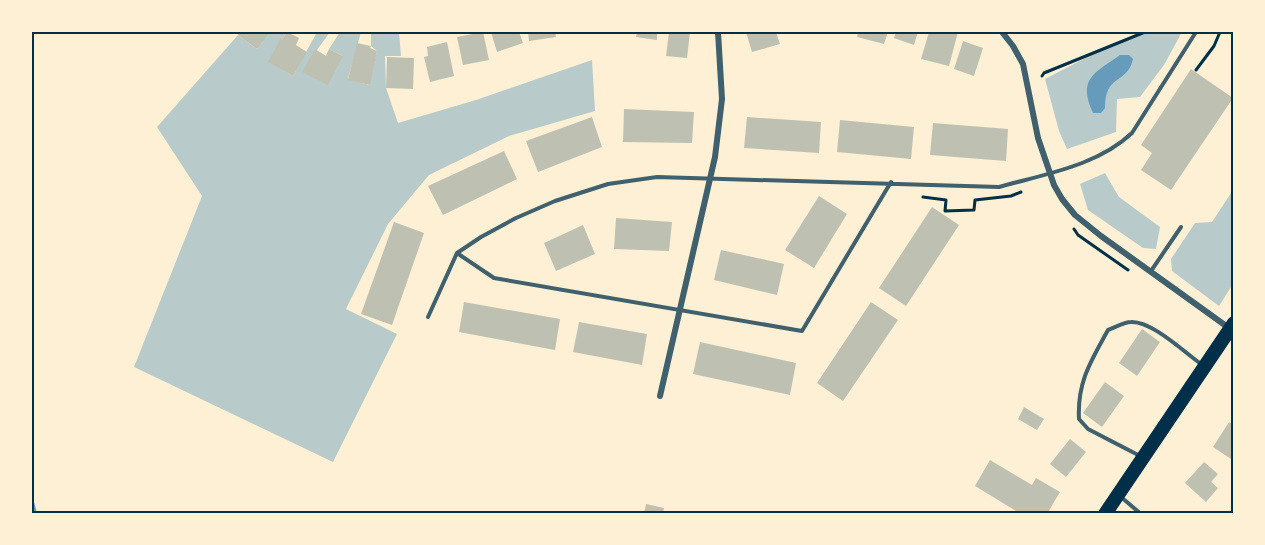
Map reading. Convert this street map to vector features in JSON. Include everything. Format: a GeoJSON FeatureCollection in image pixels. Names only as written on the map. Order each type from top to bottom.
{"type":"FeatureCollection","features":[{"type":"Feature","properties":{"kind":"highway"},"geometry":{"type":"LineString","coordinates":[[1105,513],[1232,326]]}},
{"type":"Feature","properties":{"kind":"street"},"geometry":{"type":"LineString","coordinates":[[660,396],[711,179],[722,99],[718,32]]}},
{"type":"Feature","properties":{"kind":"street"},"geometry":{"type":"LineString","coordinates":[[1002,32],[1023,64],[1038,138],[1062,199],[1076,215],[1101,236],[1232,326]]}},
{"type":"Feature","properties":{"kind":"lane"},"geometry":{"type":"LineString","coordinates":[[428,317],[457,253],[516,218],[555,201],[608,184],[657,177],[999,186],[1099,157],[1121,144],[1132,133],[1196,32]]}},
{"type":"Feature","properties":{"kind":"lane"},"geometry":{"type":"LineString","coordinates":[[457,253],[494,278],[802,331],[891,182]]}},
{"type":"Feature","properties":{"kind":"lane"},"geometry":{"type":"LineString","coordinates":[[1151,271],[1181,227]]}},
{"type":"Feature","properties":{"kind":"lane"},"geometry":{"type":"LineString","coordinates":[[1143,458],[1088,429],[1078,419],[1078,404],[1085,371],[1108,330],[1131,321],[1147,326],[1167,338],[1204,367]]}},
{"type":"Feature","properties":{"kind":"lane"},"geometry":{"type":"LineString","coordinates":[[1118,495],[1141,513]]}},
{"type":"Feature","properties":{"kind":"path"},"geometry":{"type":"LineString","coordinates":[[1042,76],[1044,73],[1145,32]]}},
{"type":"Feature","properties":{"kind":"path"},"geometry":{"type":"LineString","coordinates":[[1196,70],[1214,46],[1220,32]]}},
{"type":"Feature","properties":{"kind":"path"},"geometry":{"type":"LineString","coordinates":[[922,197],[946,200],[945,211],[974,210],[975,200],[1011,196],[1030,189]]}},
{"type":"Feature","properties":{"kind":"path"},"geometry":{"type":"LineString","coordinates":[[1071,225],[1078,235],[1137,276]]}},
{"type":"Feature","properties":{"kind":"shaded area"},"geometry":{"type":"Polygon","coordinates":[[[271,32],[287,32],[269,62],[293,76],[317,32],[330,32],[303,72],[343,56],[329,49],[340,32],[361,32],[348,79],[369,85],[377,51],[371,46],[371,33],[399,32],[401,56],[385,56],[386,88],[398,123],[476,100],[592,60],[595,111],[509,136],[429,175],[388,224],[346,309],[397,334],[333,462],[134,367],[202,196],[157,127],[238,35],[257,49],[271,32]]]}},
{"type":"Feature","properties":{"kind":"shaded area"},"geometry":{"type":"Polygon","coordinates":[[[1147,32],[1182,32],[1164,65],[1140,97],[1117,99],[1116,132],[1067,149],[1059,131],[1045,79],[1099,51],[1147,32]]]}},
{"type":"Feature","properties":{"kind":"shaded area"},"geometry":{"type":"Polygon","coordinates":[[[1105,173],[1119,197],[1160,227],[1156,249],[1143,248],[1088,210],[1080,184],[1105,173]]]}},
{"type":"Feature","properties":{"kind":"shaded area"},"geometry":{"type":"Polygon","coordinates":[[[1233,190],[1233,284],[1219,306],[1172,271],[1171,259],[1195,223],[1212,222],[1233,190]]]}},
{"type":"Feature","properties":{"kind":"water"},"geometry":{"type":"Polygon","coordinates":[[[1120,55],[1129,55],[1133,59],[1130,67],[1112,84],[1106,97],[1105,108],[1101,113],[1093,113],[1087,92],[1088,84],[1096,72],[1120,55]]]}},
{"type":"Feature","properties":{"kind":"building"},"geometry":{"type":"Polygon","coordinates":[[[240,32],[271,32],[257,49],[238,35],[240,32]]]}},
{"type":"Feature","properties":{"kind":"building"},"geometry":{"type":"Polygon","coordinates":[[[287,32],[299,38],[296,45],[307,52],[293,76],[268,62],[281,38],[282,40],[287,32]]]}},
{"type":"Feature","properties":{"kind":"building"},"geometry":{"type":"Polygon","coordinates":[[[483,32],[489,60],[463,65],[457,37],[483,32]]]}},
{"type":"Feature","properties":{"kind":"building"},"geometry":{"type":"Polygon","coordinates":[[[491,32],[519,32],[523,43],[497,52],[491,32]]]}},
{"type":"Feature","properties":{"kind":"building"},"geometry":{"type":"Polygon","coordinates":[[[528,32],[555,32],[556,37],[529,41],[528,32]]]}},
{"type":"Feature","properties":{"kind":"building"},"geometry":{"type":"Polygon","coordinates":[[[637,32],[657,32],[657,40],[636,37],[637,32]]]}},
{"type":"Feature","properties":{"kind":"building"},"geometry":{"type":"Polygon","coordinates":[[[669,32],[690,32],[687,58],[666,56],[669,32]]]}},
{"type":"Feature","properties":{"kind":"building"},"geometry":{"type":"Polygon","coordinates":[[[746,32],[776,32],[780,44],[752,52],[746,32]]]}},
{"type":"Feature","properties":{"kind":"building"},"geometry":{"type":"Polygon","coordinates":[[[858,32],[888,32],[884,44],[857,37],[858,32]]]}},
{"type":"Feature","properties":{"kind":"building"},"geometry":{"type":"Polygon","coordinates":[[[896,32],[918,32],[914,45],[894,38],[896,32]]]}},
{"type":"Feature","properties":{"kind":"building"},"geometry":{"type":"Polygon","coordinates":[[[929,32],[940,34],[941,32],[958,32],[949,66],[921,59],[929,32]]]}},
{"type":"Feature","properties":{"kind":"building"},"geometry":{"type":"Polygon","coordinates":[[[963,41],[983,48],[974,76],[954,69],[963,41]]]}},
{"type":"Feature","properties":{"kind":"building"},"geometry":{"type":"Polygon","coordinates":[[[447,42],[454,76],[430,82],[424,57],[428,56],[427,47],[447,42]]]}},
{"type":"Feature","properties":{"kind":"building"},"geometry":{"type":"Polygon","coordinates":[[[357,43],[371,46],[370,48],[377,51],[370,85],[348,80],[357,43]]]}},
{"type":"Feature","properties":{"kind":"building"},"geometry":{"type":"Polygon","coordinates":[[[315,49],[326,56],[329,49],[343,56],[328,85],[302,72],[315,49]]]}},
{"type":"Feature","properties":{"kind":"building"},"geometry":{"type":"Polygon","coordinates":[[[387,57],[414,58],[413,89],[386,88],[387,57]]]}},
{"type":"Feature","properties":{"kind":"building"},"geometry":{"type":"Polygon","coordinates":[[[1191,69],[1233,98],[1171,190],[1141,170],[1152,153],[1141,145],[1191,69]]]}},
{"type":"Feature","properties":{"kind":"building"},"geometry":{"type":"Polygon","coordinates":[[[624,109],[694,112],[692,143],[623,142],[624,109]]]}},
{"type":"Feature","properties":{"kind":"building"},"geometry":{"type":"Polygon","coordinates":[[[592,117],[602,147],[538,172],[526,141],[592,117]]]}},
{"type":"Feature","properties":{"kind":"building"},"geometry":{"type":"Polygon","coordinates":[[[747,117],[821,122],[819,153],[744,148],[747,117]]]}},
{"type":"Feature","properties":{"kind":"building"},"geometry":{"type":"Polygon","coordinates":[[[840,120],[914,127],[911,159],[837,152],[840,120]]]}},
{"type":"Feature","properties":{"kind":"building"},"geometry":{"type":"Polygon","coordinates":[[[933,123],[1008,129],[1006,161],[930,155],[933,123]]]}},
{"type":"Feature","properties":{"kind":"building"},"geometry":{"type":"Polygon","coordinates":[[[504,151],[517,179],[443,215],[428,186],[504,151]]]}},
{"type":"Feature","properties":{"kind":"building"},"geometry":{"type":"Polygon","coordinates":[[[819,196],[847,214],[814,268],[785,250],[819,196]]]}},
{"type":"Feature","properties":{"kind":"building"},"geometry":{"type":"Polygon","coordinates":[[[932,207],[959,225],[906,306],[879,288],[932,207]]]}},
{"type":"Feature","properties":{"kind":"building"},"geometry":{"type":"Polygon","coordinates":[[[616,218],[672,222],[669,251],[614,249],[616,218]]]}},
{"type":"Feature","properties":{"kind":"building"},"geometry":{"type":"Polygon","coordinates":[[[394,222],[424,233],[392,325],[361,314],[394,222]]]}},
{"type":"Feature","properties":{"kind":"building"},"geometry":{"type":"Polygon","coordinates":[[[583,225],[595,254],[556,271],[544,243],[583,225]]]}},
{"type":"Feature","properties":{"kind":"building"},"geometry":{"type":"Polygon","coordinates":[[[721,250],[784,264],[777,295],[714,280],[721,250]]]}},
{"type":"Feature","properties":{"kind":"building"},"geometry":{"type":"Polygon","coordinates":[[[464,302],[560,319],[555,350],[459,332],[464,302]]]}},
{"type":"Feature","properties":{"kind":"building"},"geometry":{"type":"Polygon","coordinates":[[[871,302],[898,320],[843,401],[817,383],[871,302]]]}},
{"type":"Feature","properties":{"kind":"building"},"geometry":{"type":"Polygon","coordinates":[[[579,322],[647,334],[642,365],[573,352],[579,322]]]}},
{"type":"Feature","properties":{"kind":"building"},"geometry":{"type":"Polygon","coordinates":[[[1142,329],[1160,342],[1137,376],[1119,363],[1142,329]]]}},
{"type":"Feature","properties":{"kind":"building"},"geometry":{"type":"Polygon","coordinates":[[[700,342],[796,363],[790,395],[693,374],[700,342]]]}},
{"type":"Feature","properties":{"kind":"building"},"geometry":{"type":"Polygon","coordinates":[[[1105,382],[1124,396],[1102,427],[1083,413],[1105,382]]]}},
{"type":"Feature","properties":{"kind":"building"},"geometry":{"type":"Polygon","coordinates":[[[1024,407],[1044,419],[1037,430],[1018,419],[1024,407]]]}},
{"type":"Feature","properties":{"kind":"building"},"geometry":{"type":"Polygon","coordinates":[[[1229,422],[1234,425],[1234,461],[1213,447],[1229,422]]]}},
{"type":"Feature","properties":{"kind":"building"},"geometry":{"type":"Polygon","coordinates":[[[1070,439],[1086,452],[1066,477],[1050,464],[1070,439]]]}},
{"type":"Feature","properties":{"kind":"building"},"geometry":{"type":"Polygon","coordinates":[[[990,460],[1032,485],[1036,478],[1060,492],[1047,514],[1021,514],[975,486],[990,460]]]}},
{"type":"Feature","properties":{"kind":"building"},"geometry":{"type":"Polygon","coordinates":[[[1204,462],[1218,474],[1211,482],[1218,488],[1206,502],[1185,483],[1204,462]]]}},
{"type":"Feature","properties":{"kind":"building"},"geometry":{"type":"Polygon","coordinates":[[[646,504],[664,508],[663,514],[644,514],[646,504]]]}},
{"type":"Feature","properties":{"kind":"waterway"},"geometry":{"type":"LineString","coordinates":[[32,503],[35,514]]}}]}
